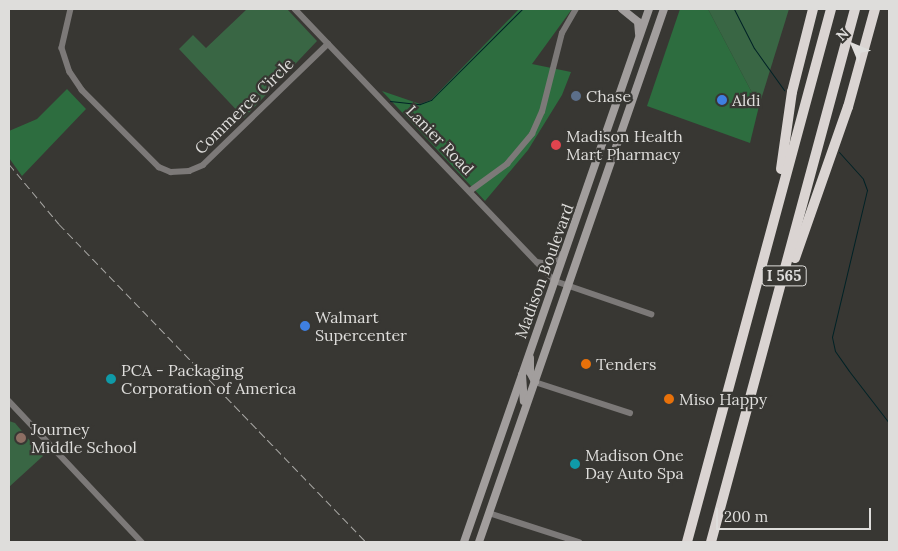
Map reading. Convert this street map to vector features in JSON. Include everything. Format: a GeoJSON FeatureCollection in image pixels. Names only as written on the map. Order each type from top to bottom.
{"type":"FeatureCollection","features":[{"type":"Feature","properties":{"kind":"highway"},"geometry":{"type":"LineString","coordinates":[[775,212],[800,57],[813,9]]}},
{"type":"Feature","properties":{"kind":"highway","name":"I 565"},"geometry":{"type":"LineString","coordinates":[[688,542],[831,9]]}},
{"type":"Feature","properties":{"kind":"highway","name":"I 565"},"geometry":{"type":"LineString","coordinates":[[711,542],[855,9]]}},
{"type":"Feature","properties":{"kind":"highway"},"geometry":{"type":"LineString","coordinates":[[774,312],[848,107],[876,9]]}},
{"type":"Feature","properties":{"kind":"main road"},"geometry":{"type":"LineString","coordinates":[[622,9],[638,22],[638,42]]}},
{"type":"Feature","properties":{"kind":"main road"},"geometry":{"type":"LineString","coordinates":[[630,9],[659,23]]}},
{"type":"Feature","properties":{"kind":"main road","name":"Madison Boulevard"},"geometry":{"type":"LineString","coordinates":[[464,542],[650,9]]}},
{"type":"Feature","properties":{"kind":"main road"},"geometry":{"type":"LineString","coordinates":[[654,9],[663,10]]}},
{"type":"Feature","properties":{"kind":"main road","name":"Madison Boulevard"},"geometry":{"type":"LineString","coordinates":[[479,542],[663,10]]}},
{"type":"Feature","properties":{"kind":"main road"},"geometry":{"type":"LineString","coordinates":[[596,161],[610,166]]}},
{"type":"Feature","properties":{"kind":"main road"},"geometry":{"type":"LineString","coordinates":[[530,349],[530,372],[535,382]]}},
{"type":"Feature","properties":{"kind":"main road"},"geometry":{"type":"LineString","coordinates":[[522,375],[526,390],[522,415]]}},
{"type":"Feature","properties":{"kind":"street","name":"Commerce Circle"},"geometry":{"type":"LineString","coordinates":[[71,9],[62,48],[70,72],[82,90],[159,167],[171,172],[189,171],[203,165],[328,44]]}},
{"type":"Feature","properties":{"kind":"street","name":"Lanier Road"},"geometry":{"type":"LineString","coordinates":[[295,9],[555,281]]}},
{"type":"Feature","properties":{"kind":"street"},"geometry":{"type":"LineString","coordinates":[[470,191],[508,164],[532,134],[542,112],[562,32],[576,9]]}},
{"type":"Feature","properties":{"kind":"street"},"geometry":{"type":"LineString","coordinates":[[537,262],[554,262],[567,248]]}},
{"type":"Feature","properties":{"kind":"street"},"geometry":{"type":"LineString","coordinates":[[555,281],[651,314]]}},
{"type":"Feature","properties":{"kind":"street"},"geometry":{"type":"LineString","coordinates":[[535,382],[630,413]]}},
{"type":"Feature","properties":{"kind":"street"},"geometry":{"type":"LineString","coordinates":[[9,401],[142,542]]}},
{"type":"Feature","properties":{"kind":"street"},"geometry":{"type":"LineString","coordinates":[[489,513],[579,542]]}},
{"type":"Feature","properties":{"kind":"green space"},"geometry":{"type":"Polygon","coordinates":[[[247,9],[287,9],[317,41],[244,118],[179,49],[193,35],[206,48],[247,9]]]}},
{"type":"Feature","properties":{"kind":"green space"},"geometry":{"type":"Polygon","coordinates":[[[519,9],[572,9],[532,64],[571,72],[562,95],[528,150],[485,201],[382,91],[420,104],[431,100],[519,9]]]}},
{"type":"Feature","properties":{"kind":"green space"},"geometry":{"type":"Polygon","coordinates":[[[680,9],[708,9],[759,106],[750,143],[647,106],[680,9]]]}},
{"type":"Feature","properties":{"kind":"green space"},"geometry":{"type":"Polygon","coordinates":[[[708,9],[789,9],[759,106],[708,9]]]}},
{"type":"Feature","properties":{"kind":"green space"},"geometry":{"type":"Polygon","coordinates":[[[67,89],[86,109],[22,176],[9,158],[9,131],[37,119],[67,89]]]}},
{"type":"Feature","properties":{"kind":"green space"},"geometry":{"type":"Polygon","coordinates":[[[9,421],[15,423],[43,456],[9,487],[9,421]]]}},
{"type":"Feature","properties":{"kind":"waterway"},"geometry":{"type":"LineString","coordinates":[[390,101],[420,104],[431,100],[522,9]]}},
{"type":"Feature","properties":{"kind":"waterway"},"geometry":{"type":"LineString","coordinates":[[734,9],[754,48],[784,90]]}},
{"type":"Feature","properties":{"kind":"waterway"},"geometry":{"type":"LineString","coordinates":[[839,152],[863,179],[867,190],[832,337],[835,351],[889,423]]}},
{"type":"Feature","properties":{"kind":"railway"},"geometry":{"type":"LineString","coordinates":[[9,164],[59,224],[366,542]]}},
{"type":"Feature","properties":{"kind":"place","name":"Chase"},"geometry":{"type":"Point","coordinates":[576,96]}},
{"type":"Feature","properties":{"kind":"place","name":"Aldi"},"geometry":{"type":"Point","coordinates":[722,100]}},
{"type":"Feature","properties":{"kind":"place","name":"Madison Health Mart Pharmacy"},"geometry":{"type":"Point","coordinates":[556,145]}},
{"type":"Feature","properties":{"kind":"place","name":"Walmart Supercenter"},"geometry":{"type":"Point","coordinates":[305,326]}},
{"type":"Feature","properties":{"kind":"place","name":"Tenders"},"geometry":{"type":"Point","coordinates":[586,364]}},
{"type":"Feature","properties":{"kind":"place","name":"PCA - Packaging Corporation of America"},"geometry":{"type":"Point","coordinates":[111,379]}},
{"type":"Feature","properties":{"kind":"place","name":"Miso Happy"},"geometry":{"type":"Point","coordinates":[669,399]}},
{"type":"Feature","properties":{"kind":"place","name":"Journey Middle School"},"geometry":{"type":"Point","coordinates":[21,438]}},
{"type":"Feature","properties":{"kind":"place","name":"Madison One Day Auto Spa"},"geometry":{"type":"Point","coordinates":[575,464]}}]}
